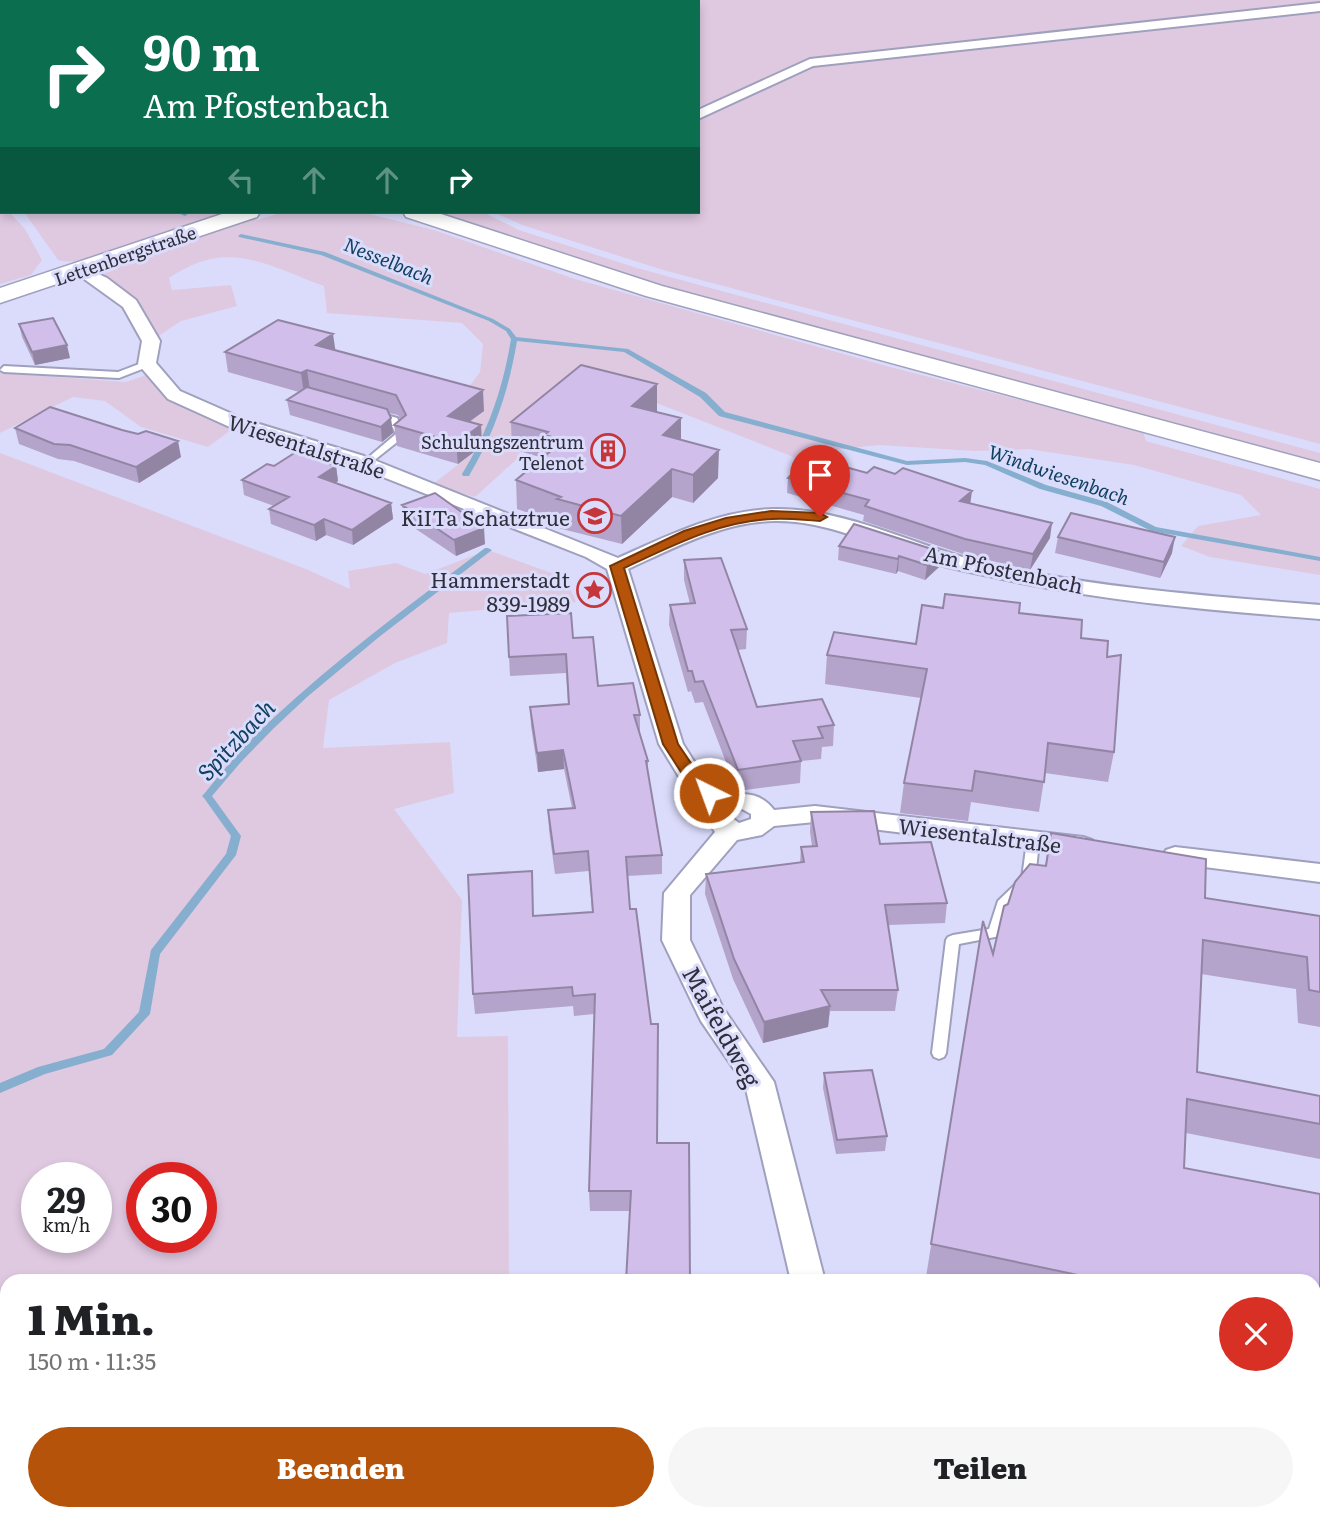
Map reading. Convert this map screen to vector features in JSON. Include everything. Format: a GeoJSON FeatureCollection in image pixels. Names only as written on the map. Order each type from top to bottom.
{"type":"FeatureCollection","features":[{"type":"Feature","properties":{"kind":"main road","name":"Lettenbergstraße"},"geometry":{"type":"LineString","coordinates":[[0,296],[81,271],[243,214]]}},
{"type":"Feature","properties":{"kind":"main road"},"geometry":{"type":"LineString","coordinates":[[420,214],[653,291],[1320,472]]}},
{"type":"Feature","properties":{"kind":"street"},"geometry":{"type":"LineString","coordinates":[[700,115],[810,63],[1320,8]]}},
{"type":"Feature","properties":{"kind":"street"},"geometry":{"type":"LineString","coordinates":[[81,271],[101,281],[130,304],[151,341],[147,364]]}},
{"type":"Feature","properties":{"kind":"street","name":"Wiesentalstraße"},"geometry":{"type":"LineString","coordinates":[[147,364],[174,395],[239,424],[367,463],[593,553],[617,566]]}},
{"type":"Feature","properties":{"kind":"street","name":"Am Pfostenbach"},"geometry":{"type":"LineString","coordinates":[[617,566],[689,533],[726,522],[771,515],[820,517],[945,560],[1027,576],[1171,600],[1320,612]]}},
{"type":"Feature","properties":{"kind":"street"},"geometry":{"type":"LineString","coordinates":[[617,566],[671,744],[694,779],[728,818]]}},
{"type":"Feature","properties":{"kind":"street","name":"Wiesentalstraße"},"geometry":{"type":"LineString","coordinates":[[728,818],[753,830],[761,825],[765,818],[815,814],[1110,849]]}},
{"type":"Feature","properties":{"kind":"street","name":"Maifeldweg"},"geometry":{"type":"LineString","coordinates":[[728,818],[677,893],[676,940],[711,1013],[759,1082],[806,1274]]}},
{"type":"Feature","properties":{"kind":"street"},"geometry":{"type":"LineString","coordinates":[[1150,853],[1320,873]]}},
{"type":"Feature","properties":{"kind":"lane"},"geometry":{"type":"LineString","coordinates":[[4,369],[119,375],[147,364]]}},
{"type":"Feature","properties":{"kind":"lane"},"geometry":{"type":"LineString","coordinates":[[358,410],[394,420],[401,435],[367,463]]}},
{"type":"Feature","properties":{"kind":"lane"},"geometry":{"type":"LineString","coordinates":[[939,1053],[953,940],[995,933],[1003,904],[1028,880],[1033,841]]}},
{"type":"Feature","properties":{"kind":"shaded area"},"geometry":{"type":"Polygon","coordinates":[[[700,0],[1320,0],[1320,444],[663,270],[522,225],[498,214],[700,214],[700,118],[815,65],[856,56],[799,62],[740,92],[700,106],[700,0]]]}},
{"type":"Feature","properties":{"kind":"shaded area"},"geometry":{"type":"Polygon","coordinates":[[[0,214],[11,214],[25,229],[42,260],[31,275],[0,284],[0,214]]]}},
{"type":"Feature","properties":{"kind":"shaded area"},"geometry":{"type":"Polygon","coordinates":[[[25,214],[219,214],[116,253],[93,259],[58,260],[25,214]]]}},
{"type":"Feature","properties":{"kind":"shaded area"},"geometry":{"type":"Polygon","coordinates":[[[243,214],[251,214],[257,220],[277,214],[369,214],[434,230],[575,279],[890,367],[1143,431],[1146,441],[1320,489],[1320,575],[1210,557],[1181,546],[1198,526],[1261,515],[1241,495],[1134,465],[1028,449],[975,451],[879,445],[824,451],[796,458],[649,400],[525,439],[517,459],[475,497],[433,484],[482,446],[457,403],[480,372],[483,344],[462,323],[327,313],[324,286],[264,263],[228,257],[210,259],[190,266],[169,278],[172,290],[231,285],[237,306],[181,321],[151,341],[130,304],[81,271],[243,214]]]}},
{"type":"Feature","properties":{"kind":"shaded area"},"geometry":{"type":"Polygon","coordinates":[[[443,214],[486,214],[519,230],[637,268],[1320,453],[1320,465],[876,346],[546,249],[443,214]]]}},
{"type":"Feature","properties":{"kind":"shaded area"},"geometry":{"type":"Polygon","coordinates":[[[0,373],[126,382],[152,373],[174,395],[239,424],[208,447],[141,427],[105,401],[73,397],[0,433],[0,373]]]}},
{"type":"Feature","properties":{"kind":"shaded area"},"geometry":{"type":"Polygon","coordinates":[[[0,453],[306,569],[350,589],[348,571],[396,563],[425,574],[488,550],[565,578],[576,602],[449,613],[447,643],[395,663],[329,700],[323,748],[450,742],[454,793],[394,809],[462,900],[457,1037],[508,1036],[509,1274],[0,1274],[0,453]]]}},
{"type":"Feature","properties":{"kind":"building"},"geometry":{"type":"Polygon","coordinates":[[[53,318],[67,345],[32,352],[19,324],[53,318]]]}},
{"type":"Feature","properties":{"kind":"building"},"geometry":{"type":"Polygon","coordinates":[[[278,320],[333,334],[316,345],[483,390],[448,416],[481,425],[456,443],[394,425],[406,415],[396,395],[307,370],[301,373],[225,352],[278,320]]]}},
{"type":"Feature","properties":{"kind":"building"},"geometry":{"type":"Polygon","coordinates":[[[581,365],[657,384],[632,406],[681,418],[663,435],[719,450],[693,475],[672,469],[621,516],[557,499],[561,497],[516,480],[564,440],[544,435],[548,432],[511,422],[581,365]]]}},
{"type":"Feature","properties":{"kind":"building"},"geometry":{"type":"Polygon","coordinates":[[[307,387],[387,409],[391,418],[381,427],[287,400],[307,387]]]}},
{"type":"Feature","properties":{"kind":"building"},"geometry":{"type":"Polygon","coordinates":[[[50,407],[122,430],[138,434],[146,431],[178,441],[136,467],[70,445],[54,444],[15,428],[50,407]]]}},
{"type":"Feature","properties":{"kind":"building"},"geometry":{"type":"Polygon","coordinates":[[[296,452],[336,466],[319,477],[391,503],[352,530],[324,519],[314,525],[269,509],[289,497],[242,480],[267,464],[274,466],[296,452]]]}},
{"type":"Feature","properties":{"kind":"building"},"geometry":{"type":"Polygon","coordinates":[[[809,457],[867,473],[874,467],[895,474],[903,468],[972,491],[960,501],[1052,523],[1033,554],[965,539],[865,506],[869,500],[788,478],[809,457]]]}},
{"type":"Feature","properties":{"kind":"building"},"geometry":{"type":"Polygon","coordinates":[[[435,493],[484,528],[454,540],[402,505],[435,493]]]}},
{"type":"Feature","properties":{"kind":"building"},"geometry":{"type":"Polygon","coordinates":[[[1071,513],[1175,537],[1164,562],[1058,537],[1071,513]]]}},
{"type":"Feature","properties":{"kind":"building"},"geometry":{"type":"Polygon","coordinates":[[[854,524],[941,552],[927,565],[899,556],[898,559],[839,546],[854,524]]]}},
{"type":"Feature","properties":{"kind":"building"},"geometry":{"type":"Polygon","coordinates":[[[721,558],[747,629],[731,630],[757,707],[822,699],[834,725],[818,727],[823,738],[793,741],[801,761],[738,770],[703,681],[695,682],[692,671],[688,671],[670,605],[695,603],[684,560],[721,558]]]}},
{"type":"Feature","properties":{"kind":"building"},"geometry":{"type":"Polygon","coordinates":[[[945,594],[1020,603],[1019,613],[1082,620],[1081,638],[1108,641],[1107,657],[1121,655],[1114,752],[1048,743],[1044,782],[975,771],[972,791],[904,783],[927,669],[827,655],[834,632],[916,644],[922,605],[943,608],[945,594]]]}},
{"type":"Feature","properties":{"kind":"building"},"geometry":{"type":"Polygon","coordinates":[[[571,613],[573,638],[593,637],[598,686],[633,683],[640,715],[634,715],[648,761],[662,855],[626,857],[630,909],[636,909],[651,1024],[658,1024],[657,1143],[689,1143],[690,1274],[626,1274],[631,1191],[589,1191],[595,994],[573,996],[572,987],[473,994],[468,875],[532,871],[533,916],[593,912],[588,851],[554,854],[548,810],[575,808],[563,750],[537,753],[530,707],[569,704],[566,654],[509,657],[507,616],[571,613]]]}},
{"type":"Feature","properties":{"kind":"building"},"geometry":{"type":"Polygon","coordinates":[[[874,811],[880,844],[931,842],[947,903],[885,905],[898,990],[821,990],[830,1006],[764,1022],[734,959],[706,874],[804,862],[801,847],[817,846],[811,812],[874,811]]]}},
{"type":"Feature","properties":{"kind":"building"},"geometry":{"type":"Polygon","coordinates":[[[1051,833],[1206,859],[1205,898],[1320,916],[1320,992],[1309,990],[1307,957],[1203,940],[1197,1072],[1320,1096],[1320,1124],[1187,1099],[1184,1168],[1320,1194],[1320,1274],[1073,1274],[931,1244],[983,921],[993,954],[1004,906],[1008,904],[1015,882],[1030,864],[1046,866],[1051,833]]]}},
{"type":"Feature","properties":{"kind":"building"},"geometry":{"type":"Polygon","coordinates":[[[872,1070],[887,1136],[837,1140],[824,1073],[872,1070]]]}},
{"type":"Feature","properties":{"kind":"waterway","name":"Nesselbach"},"geometry":{"type":"LineString","coordinates":[[241,236],[323,253],[491,320],[508,330],[514,339]]}},
{"type":"Feature","properties":{"kind":"waterway","name":"Spitzbach"},"geometry":{"type":"LineString","coordinates":[[466,474],[498,410],[514,339]]}},
{"type":"Feature","properties":{"kind":"waterway","name":"Windwiesenbach"},"geometry":{"type":"LineString","coordinates":[[514,339],[626,350],[703,395],[722,414],[907,463],[965,460],[987,463],[1043,487],[1104,504],[1154,529],[1320,559]]}},
{"type":"Feature","properties":{"kind":"waterway","name":"Spitzbach"},"geometry":{"type":"LineString","coordinates":[[0,1088],[42,1070],[108,1052],[144,1014],[155,953],[231,855],[236,836],[207,796],[237,760],[304,695],[376,635],[488,550]]}},
{"type":"Feature","properties":{"kind":"place","name":"Schulungszentrum Telenot"},"geometry":{"type":"Point","coordinates":[608,451]}},
{"type":"Feature","properties":{"kind":"place","name":"KiITa Schatztrue"},"geometry":{"type":"Point","coordinates":[595,516]}},
{"type":"Feature","properties":{"kind":"place","name":"Hammerstadt 839-1989"},"geometry":{"type":"Point","coordinates":[594,590]}},
{"type":"Feature","properties":{"kind":"route"},"geometry":{"type":"LineString","coordinates":[[709,793],[694,779],[671,744],[655,701],[617,566],[689,533],[726,522],[771,515],[820,517]]}}]}
